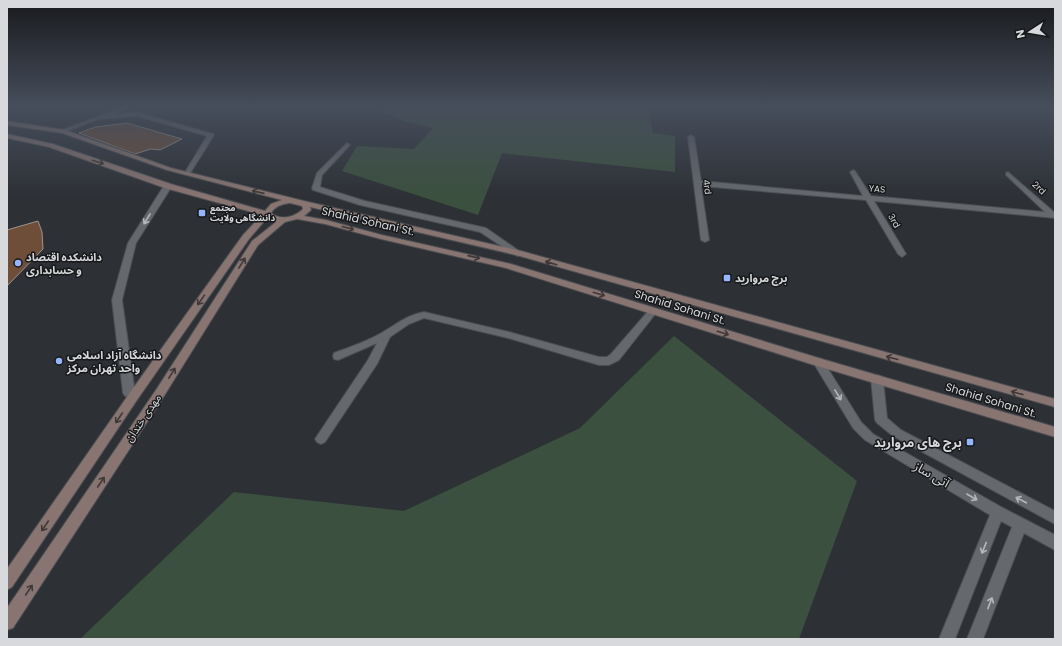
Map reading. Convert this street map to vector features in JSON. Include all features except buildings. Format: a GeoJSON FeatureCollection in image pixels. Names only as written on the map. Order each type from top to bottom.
{"type":"FeatureCollection","features":[{"type":"Feature","properties":{"kind":"main road"},"geometry":{"type":"LineString","coordinates":[[13,137],[51,145],[168,186],[267,214],[272,219],[283,220]]}},
{"type":"Feature","properties":{"kind":"main road","name":"Shahid Sohani St."},"geometry":{"type":"LineString","coordinates":[[79,137],[138,159],[187,174],[518,253],[1055,403]]}},
{"type":"Feature","properties":{"kind":"main road","name":"مهدی خندان"},"geometry":{"type":"LineString","coordinates":[[7,582],[241,243],[267,214],[270,208],[284,202],[300,202]]}},
{"type":"Feature","properties":{"kind":"main road"},"geometry":{"type":"LineString","coordinates":[[296,218],[307,210],[306,205],[300,202]]}},
{"type":"Feature","properties":{"kind":"main road","name":"Shahid Sohani St."},"geometry":{"type":"LineString","coordinates":[[283,220],[296,218],[326,222],[381,237],[508,266],[818,362],[1055,432]]}},
{"type":"Feature","properties":{"kind":"main road","name":"مهدی خندان"},"geometry":{"type":"LineString","coordinates":[[7,622],[160,393],[255,243],[283,220]]}},
{"type":"Feature","properties":{"kind":"main road"},"geometry":{"type":"LineString","coordinates":[[508,266],[518,253]]}},
{"type":"Feature","properties":{"kind":"street"},"geometry":{"type":"LineString","coordinates":[[187,174],[210,137]]}},
{"type":"Feature","properties":{"kind":"street","name":"4rd"},"geometry":{"type":"LineString","coordinates":[[691,137],[705,240]]}},
{"type":"Feature","properties":{"kind":"street"},"geometry":{"type":"LineString","coordinates":[[347,145],[319,174],[316,188],[363,203],[483,230],[518,253]]}},
{"type":"Feature","properties":{"kind":"street","name":"3rd"},"geometry":{"type":"LineString","coordinates":[[853,172],[902,254]]}},
{"type":"Feature","properties":{"kind":"street","name":"2rd"},"geometry":{"type":"LineString","coordinates":[[1008,174],[1054,215]]}},
{"type":"Feature","properties":{"kind":"street","name":"YAS"},"geometry":{"type":"LineString","coordinates":[[697,183],[1054,215]]}},
{"type":"Feature","properties":{"kind":"street"},"geometry":{"type":"LineString","coordinates":[[129,393],[117,300],[132,243],[168,186]]}},
{"type":"Feature","properties":{"kind":"street"},"geometry":{"type":"LineString","coordinates":[[338,356],[386,336],[405,322],[424,315],[510,335],[599,361],[609,361],[615,357],[653,311]]}},
{"type":"Feature","properties":{"kind":"street"},"geometry":{"type":"LineString","coordinates":[[321,439],[373,361],[386,336]]}},
{"type":"Feature","properties":{"kind":"street","name":"آتی ساز"},"geometry":{"type":"LineString","coordinates":[[818,362],[857,425],[870,437],[998,512],[1055,543]]}},
{"type":"Feature","properties":{"kind":"street","name":"آتی ساز"},"geometry":{"type":"LineString","coordinates":[[876,379],[881,420],[887,426],[897,433],[1055,518]]}},
{"type":"Feature","properties":{"kind":"street"},"geometry":{"type":"LineString","coordinates":[[947,639],[998,512]]}},
{"type":"Feature","properties":{"kind":"street"},"geometry":{"type":"LineString","coordinates":[[976,639],[1020,524]]}},
{"type":"Feature","properties":{"kind":"green space"},"geometry":{"type":"Polygon","coordinates":[[[425,137],[675,137],[675,172],[502,153],[478,215],[342,171],[357,146],[414,149],[425,137]]]}},
{"type":"Feature","properties":{"kind":"green space"},"geometry":{"type":"Polygon","coordinates":[[[674,336],[857,481],[799,639],[80,639],[234,492],[404,511],[580,428],[674,336]]]}},
{"type":"Feature","properties":{"kind":"place","name":"مجتمع دانشگاهی ولایت"},"geometry":{"type":"Point","coordinates":[202,213]}},
{"type":"Feature","properties":{"kind":"place","name":"دانشکده اقتصاد و حسابداری"},"geometry":{"type":"Point","coordinates":[18,263]}},
{"type":"Feature","properties":{"kind":"place","name":"برج مروارید"},"geometry":{"type":"Point","coordinates":[727,278]}},
{"type":"Feature","properties":{"kind":"place","name":"دانشگاه آزاد اسلامی واحد تهران مرکز"},"geometry":{"type":"Point","coordinates":[59,361]}},
{"type":"Feature","properties":{"kind":"place","name":"برج های مروارید"},"geometry":{"type":"Point","coordinates":[970,442]}}]}
